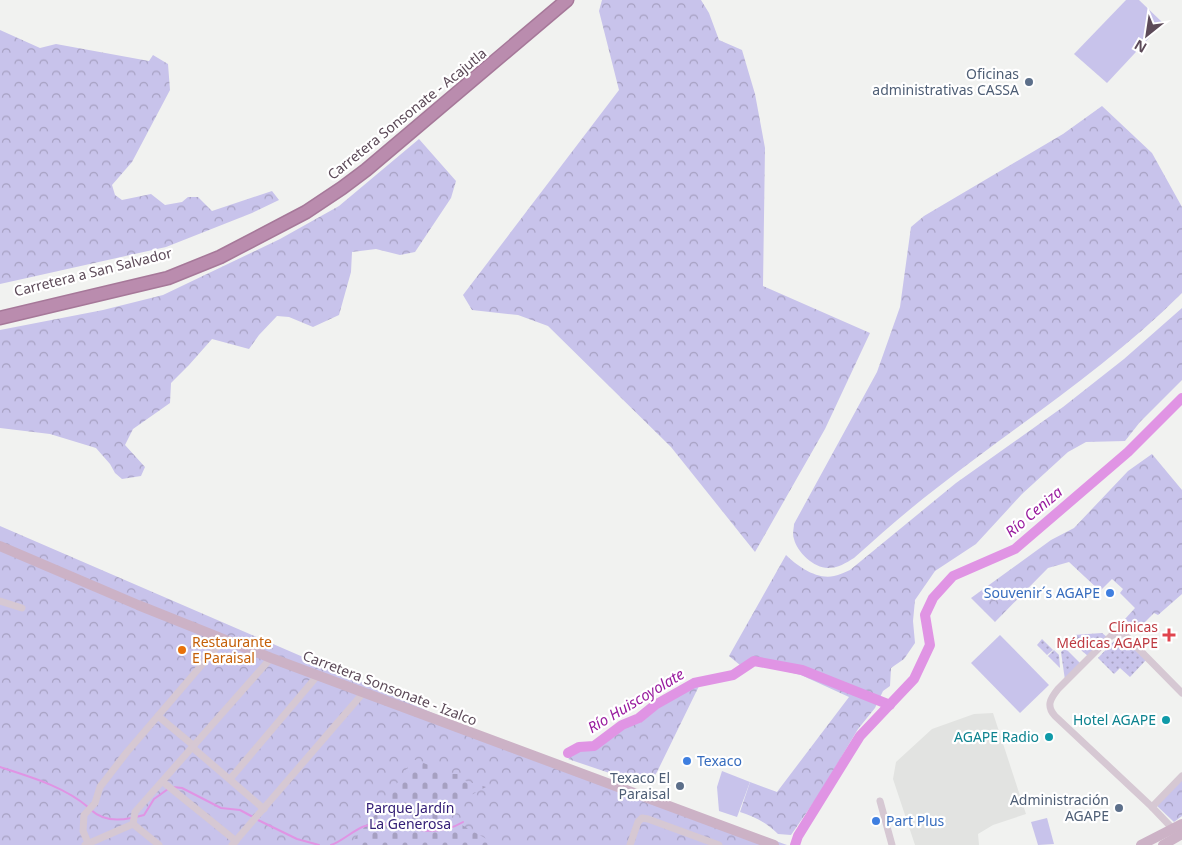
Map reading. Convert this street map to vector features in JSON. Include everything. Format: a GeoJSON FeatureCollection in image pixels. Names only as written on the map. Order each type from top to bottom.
{"type":"FeatureCollection","features":[{"type":"Feature","properties":{"kind":"highway","name":"Carretera a San Salvador"},"geometry":{"type":"LineString","coordinates":[[0,311],[150,277],[215,252],[300,208],[344,178],[387,144],[555,0]]}},
{"type":"Feature","properties":{"kind":"highway","name":"Carretera Sonsonate - Acajutla"},"geometry":{"type":"LineString","coordinates":[[0,318],[168,278],[220,257],[306,212],[366,170],[567,0]]}},
{"type":"Feature","properties":{"kind":"main road","name":"Carretera Sonsonate - Izalco"},"geometry":{"type":"LineString","coordinates":[[0,546],[271,658],[758,842],[774,845]]}},
{"type":"Feature","properties":{"kind":"main road"},"geometry":{"type":"LineString","coordinates":[[1142,845],[1179,829]]}},
{"type":"Feature","properties":{"kind":"main road"},"geometry":{"type":"LineString","coordinates":[[1164,845],[1179,829]]}},
{"type":"Feature","properties":{"kind":"street"},"geometry":{"type":"LineString","coordinates":[[0,601],[22,608]]}},
{"type":"Feature","properties":{"kind":"street"},"geometry":{"type":"LineString","coordinates":[[1179,829],[1152,807],[1055,716],[1050,710],[1049,704],[1051,697],[1058,689],[1113,634],[1121,632],[1182,693]]}},
{"type":"Feature","properties":{"kind":"street"},"geometry":{"type":"LineString","coordinates":[[134,822],[87,844],[83,831],[84,815],[95,803],[100,787],[224,639]]}},
{"type":"Feature","properties":{"kind":"street"},"geometry":{"type":"LineString","coordinates":[[134,822],[135,812],[168,786],[193,747],[271,658]]}},
{"type":"Feature","properties":{"kind":"street"},"geometry":{"type":"LineString","coordinates":[[230,779],[318,675]]}},
{"type":"Feature","properties":{"kind":"street"},"geometry":{"type":"LineString","coordinates":[[168,786],[234,843],[364,692]]}},
{"type":"Feature","properties":{"kind":"street"},"geometry":{"type":"LineString","coordinates":[[158,716],[230,779],[262,811]]}},
{"type":"Feature","properties":{"kind":"street"},"geometry":{"type":"LineString","coordinates":[[1152,807],[1182,776]]}},
{"type":"Feature","properties":{"kind":"street"},"geometry":{"type":"LineString","coordinates":[[880,801],[892,845]]}},
{"type":"Feature","properties":{"kind":"street"},"geometry":{"type":"LineString","coordinates":[[630,845],[638,822],[642,818],[719,845]]}},
{"type":"Feature","properties":{"kind":"street"},"geometry":{"type":"LineString","coordinates":[[134,822],[159,845]]}},
{"type":"Feature","properties":{"kind":"shaded area"},"geometry":{"type":"Polygon","coordinates":[[[993,713],[1026,814],[993,825],[978,834],[979,845],[915,845],[893,779],[896,762],[932,729],[974,714],[993,713]]]}},
{"type":"Feature","properties":{"kind":"green space"},"geometry":{"type":"Polygon","coordinates":[[[602,0],[701,0],[709,13],[719,40],[742,50],[755,94],[765,148],[763,286],[870,333],[825,429],[755,552],[671,447],[548,326],[518,315],[472,310],[463,295],[619,90],[599,11],[602,0]]]}},
{"type":"Feature","properties":{"kind":"green space"},"geometry":{"type":"Polygon","coordinates":[[[1126,0],[1139,0],[1163,23],[1107,83],[1074,54],[1126,0]]]}},
{"type":"Feature","properties":{"kind":"green space"},"geometry":{"type":"Polygon","coordinates":[[[0,30],[40,48],[56,44],[149,61],[153,55],[168,64],[170,90],[132,162],[112,185],[115,195],[122,200],[151,194],[165,205],[182,202],[188,197],[198,197],[212,211],[272,191],[279,200],[252,213],[166,247],[0,284],[0,30]]]}},
{"type":"Feature","properties":{"kind":"green space"},"geometry":{"type":"Polygon","coordinates":[[[1102,106],[1152,153],[1182,207],[1182,293],[1124,346],[927,495],[854,558],[832,568],[823,567],[812,562],[802,554],[796,544],[793,535],[794,524],[877,372],[900,307],[911,227],[924,216],[1063,134],[1102,106]]]}},
{"type":"Feature","properties":{"kind":"green space"},"geometry":{"type":"Polygon","coordinates":[[[419,139],[456,181],[451,198],[415,252],[400,255],[376,249],[352,252],[351,272],[339,315],[313,327],[289,317],[277,316],[249,349],[212,339],[171,383],[170,403],[133,429],[125,445],[145,467],[141,476],[122,479],[115,473],[96,448],[50,434],[0,428],[0,330],[103,310],[163,295],[280,239],[339,206],[419,139]]]}},
{"type":"Feature","properties":{"kind":"green space"},"geometry":{"type":"Polygon","coordinates":[[[1182,308],[1182,380],[1140,422],[1125,441],[1086,442],[1068,452],[1022,494],[976,544],[935,571],[915,600],[913,621],[915,643],[904,659],[891,668],[890,686],[883,691],[875,708],[858,729],[820,793],[791,835],[778,834],[760,820],[740,812],[750,782],[777,792],[849,697],[801,675],[755,664],[746,670],[729,656],[786,555],[802,568],[821,576],[834,576],[850,570],[956,483],[1063,407],[1124,359],[1182,308]]]}},
{"type":"Feature","properties":{"kind":"green space"},"geometry":{"type":"Polygon","coordinates":[[[1152,454],[1182,490],[1182,594],[1158,615],[1154,613],[1137,630],[1125,619],[1135,608],[1120,593],[1123,589],[1112,579],[1100,591],[1069,562],[1048,568],[995,622],[971,598],[1051,540],[1074,528],[1128,471],[1152,454]]]}},
{"type":"Feature","properties":{"kind":"green space"},"geometry":{"type":"Polygon","coordinates":[[[0,526],[488,737],[787,845],[0,845],[0,526]]]}},
{"type":"Feature","properties":{"kind":"green space"},"geometry":{"type":"Polygon","coordinates":[[[1102,633],[1107,637],[1089,657],[1081,650],[1086,645],[1081,640],[1073,644],[1070,641],[1074,635],[1102,633]]]}},
{"type":"Feature","properties":{"kind":"green space"},"geometry":{"type":"Polygon","coordinates":[[[1000,635],[1049,685],[1020,713],[971,663],[1000,635]]]}},
{"type":"Feature","properties":{"kind":"green space"},"geometry":{"type":"Polygon","coordinates":[[[1121,637],[1146,660],[1130,677],[1120,668],[1114,674],[1098,658],[1116,639],[1121,637]]]}},
{"type":"Feature","properties":{"kind":"green space"},"geometry":{"type":"Polygon","coordinates":[[[1042,639],[1053,650],[1047,655],[1037,645],[1042,639]]]}},
{"type":"Feature","properties":{"kind":"green space"},"geometry":{"type":"Polygon","coordinates":[[[1065,648],[1081,664],[1065,680],[1061,652],[1065,648]]]}},
{"type":"Feature","properties":{"kind":"green space"},"geometry":{"type":"Polygon","coordinates":[[[1054,650],[1059,655],[1060,668],[1048,656],[1054,650]]]}},
{"type":"Feature","properties":{"kind":"green space"},"geometry":{"type":"Polygon","coordinates":[[[700,684],[657,772],[651,781],[645,785],[568,759],[580,749],[595,748],[623,726],[640,719],[655,706],[700,684]]]}},
{"type":"Feature","properties":{"kind":"green space","name":"Parque Jardín La Generosa"},"geometry":{"type":"Polygon","coordinates":[[[413,759],[452,774],[458,774],[459,779],[486,787],[439,812],[497,845],[349,845],[381,808],[413,759]]]}},
{"type":"Feature","properties":{"kind":"green space"},"geometry":{"type":"Polygon","coordinates":[[[722,771],[750,782],[737,817],[719,811],[717,787],[722,771]]]}},
{"type":"Feature","properties":{"kind":"green space"},"geometry":{"type":"Polygon","coordinates":[[[1182,780],[1182,816],[1174,822],[1156,805],[1182,780]]]}},
{"type":"Feature","properties":{"kind":"green space"},"geometry":{"type":"Polygon","coordinates":[[[1047,818],[1054,844],[1038,845],[1031,822],[1047,818]]]}},
{"type":"Feature","properties":{"kind":"waterway","name":"Río Ceniza"},"geometry":{"type":"LineString","coordinates":[[795,845],[798,836],[860,736],[914,679],[930,645],[925,615],[933,598],[953,576],[1015,549],[1128,452],[1182,398]]}},
{"type":"Feature","properties":{"kind":"waterway","name":"Río Huiscoyolate"},"geometry":{"type":"LineString","coordinates":[[568,753],[579,747],[594,746],[622,725],[639,718],[655,705],[694,683],[733,675],[754,661],[802,670],[890,705]]}},
{"type":"Feature","properties":{"kind":"waterway","name":"Río Huiscoyolate"},"geometry":{"type":"LineString","coordinates":[[0,767],[57,788],[88,807]]}},
{"type":"Feature","properties":{"kind":"waterway","name":"Río Huiscoyolate"},"geometry":{"type":"LineString","coordinates":[[173,787],[182,788],[221,808],[240,810],[253,817]]}},
{"type":"Feature","properties":{"kind":"waterway","name":"Río Huiscoyolate"},"geometry":{"type":"LineString","coordinates":[[136,817],[144,815],[154,799],[168,789]]}},
{"type":"Feature","properties":{"kind":"waterway","name":"Río Huiscoyolate"},"geometry":{"type":"LineString","coordinates":[[91,810],[100,816],[110,819],[131,818]]}},
{"type":"Feature","properties":{"kind":"waterway","name":"Río Huiscoyolate"},"geometry":{"type":"LineString","coordinates":[[258,820],[297,839],[319,845]]}},
{"type":"Feature","properties":{"kind":"waterway","name":"Río Huiscoyolate"},"geometry":{"type":"LineString","coordinates":[[331,845],[365,826],[377,824],[437,831],[463,822]]}},
{"type":"Feature","properties":{"kind":"place","name":"Oficinas administrativas CASSA"},"geometry":{"type":"Point","coordinates":[1029,82]}},
{"type":"Feature","properties":{"kind":"place","name":"Souvenir´s AGAPE"},"geometry":{"type":"Point","coordinates":[1110,593]}},
{"type":"Feature","properties":{"kind":"place","name":"Clínicas Médicas AGAPE"},"geometry":{"type":"Point","coordinates":[1169,635]}},
{"type":"Feature","properties":{"kind":"place","name":"Restaurante E Paraisal"},"geometry":{"type":"Point","coordinates":[182,650]}},
{"type":"Feature","properties":{"kind":"place","name":"Hotel AGAPE"},"geometry":{"type":"Point","coordinates":[1166,720]}},
{"type":"Feature","properties":{"kind":"place","name":"AGAPE Radio"},"geometry":{"type":"Point","coordinates":[1049,737]}},
{"type":"Feature","properties":{"kind":"place","name":"Texaco"},"geometry":{"type":"Point","coordinates":[687,761]}},
{"type":"Feature","properties":{"kind":"place","name":"Texaco El Paraisal"},"geometry":{"type":"Point","coordinates":[680,786]}},
{"type":"Feature","properties":{"kind":"place","name":"Administración AGAPE"},"geometry":{"type":"Point","coordinates":[1119,808]}},
{"type":"Feature","properties":{"kind":"place","name":"Part Plus"},"geometry":{"type":"Point","coordinates":[876,821]}}]}
